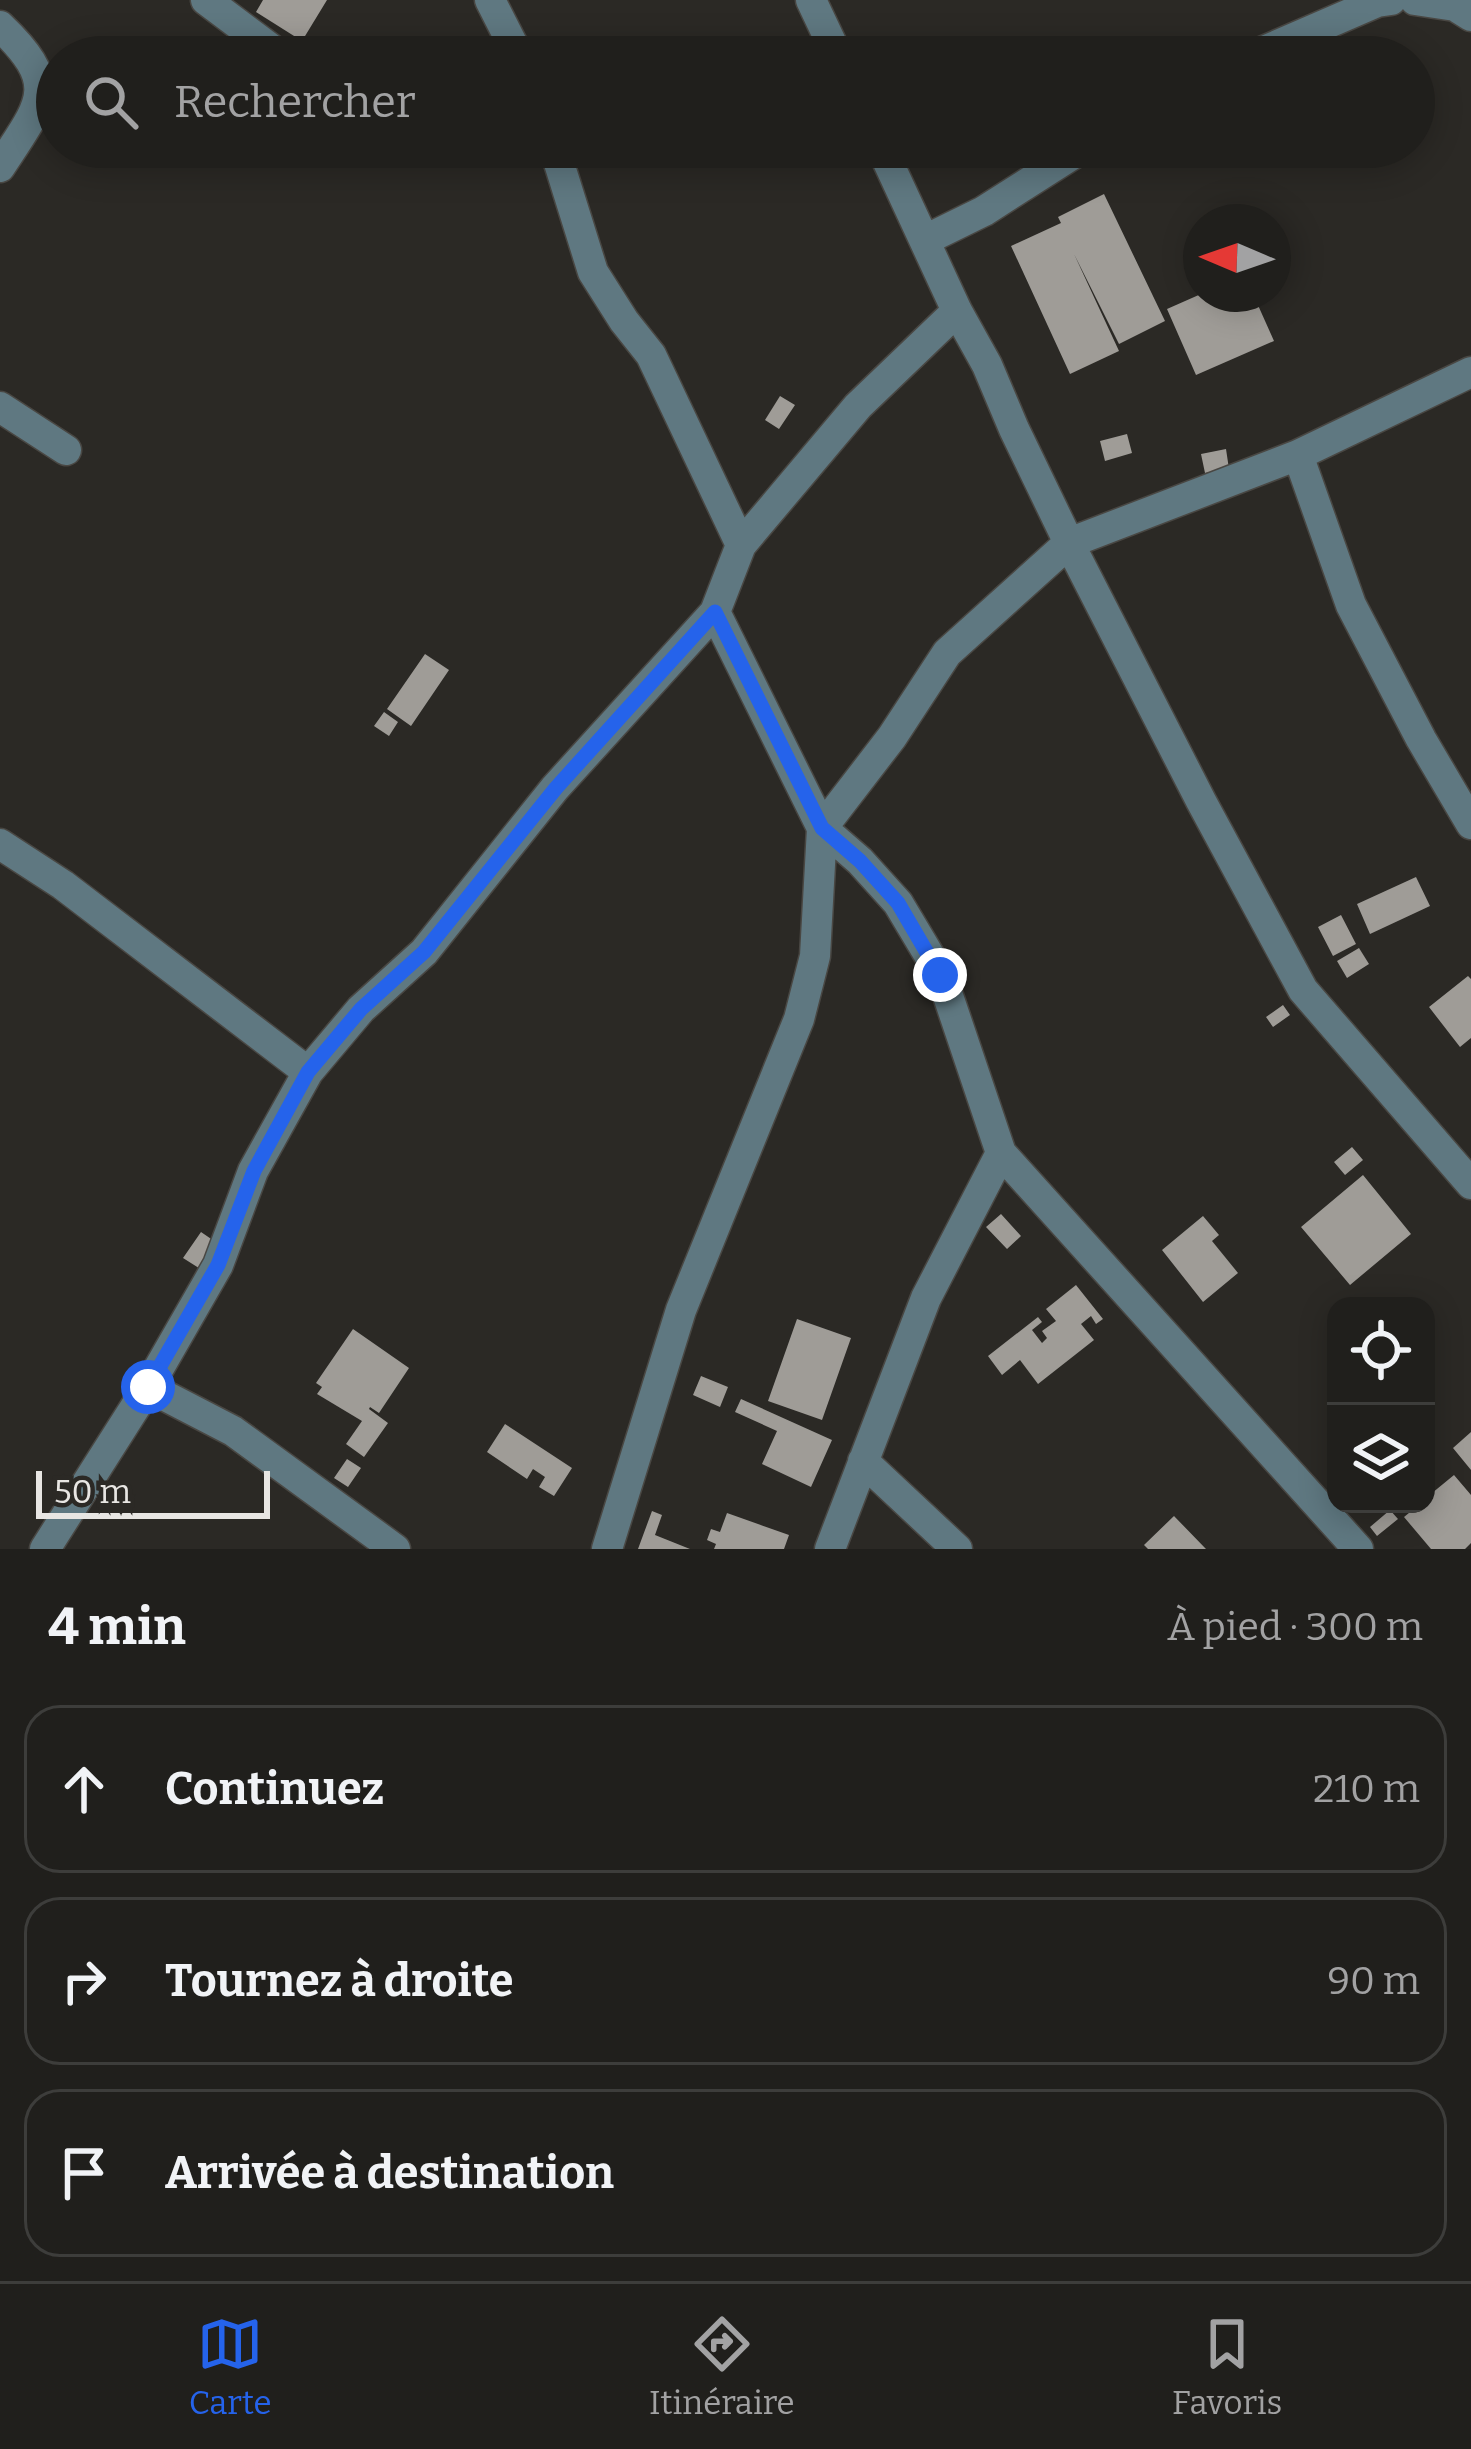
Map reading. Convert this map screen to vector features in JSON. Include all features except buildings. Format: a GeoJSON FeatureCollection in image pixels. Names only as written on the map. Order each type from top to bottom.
{"type":"FeatureCollection","features":[{"type":"Feature","properties":{"kind":"street"},"geometry":{"type":"LineString","coordinates":[[206,0],[254,36]]}},
{"type":"Feature","properties":{"kind":"street"},"geometry":{"type":"LineString","coordinates":[[490,0],[508,36]]}},
{"type":"Feature","properties":{"kind":"street"},"geometry":{"type":"LineString","coordinates":[[811,0],[828,36]]}},
{"type":"Feature","properties":{"kind":"street"},"geometry":{"type":"LineString","coordinates":[[1298,36],[1390,0]]}},
{"type":"Feature","properties":{"kind":"street"},"geometry":{"type":"LineString","coordinates":[[1415,0],[1455,6],[1471,16]]}},
{"type":"Feature","properties":{"kind":"street"},"geometry":{"type":"LineString","coordinates":[[0,26],[36,67]]}},
{"type":"Feature","properties":{"kind":"street"},"geometry":{"type":"LineString","coordinates":[[0,166],[31,119],[36,102]]}},
{"type":"Feature","properties":{"kind":"street"},"geometry":{"type":"LineString","coordinates":[[561,168],[593,272],[651,355],[741,545]]}},
{"type":"Feature","properties":{"kind":"street"},"geometry":{"type":"LineString","coordinates":[[891,168],[1069,543],[1303,990],[1471,1184]]}},
{"type":"Feature","properties":{"kind":"street"},"geometry":{"type":"LineString","coordinates":[[925,240],[984,211],[1051,168]]}},
{"type":"Feature","properties":{"kind":"street"},"geometry":{"type":"LineString","coordinates":[[45,1549],[148,1387],[218,1265],[254,1171],[308,1072],[361,1009],[424,952],[556,788],[715,612],[741,545],[858,406],[957,310]]}},
{"type":"Feature","properties":{"kind":"street"},"geometry":{"type":"LineString","coordinates":[[607,1549],[681,1310],[799,1019],[815,956],[822,828],[892,737],[947,653],[1069,543],[1298,454],[1471,372]]}},
{"type":"Feature","properties":{"kind":"street"},"geometry":{"type":"LineString","coordinates":[[0,407],[65,450]]}},
{"type":"Feature","properties":{"kind":"street"},"geometry":{"type":"LineString","coordinates":[[1298,454],[1351,605],[1471,824]]}},
{"type":"Feature","properties":{"kind":"street"},"geometry":{"type":"LineString","coordinates":[[715,612],[822,828],[898,903],[940,975],[1001,1153],[1358,1549]]}},
{"type":"Feature","properties":{"kind":"street"},"geometry":{"type":"LineString","coordinates":[[0,844],[63,885],[308,1072]]}},
{"type":"Feature","properties":{"kind":"street"},"geometry":{"type":"LineString","coordinates":[[830,1549],[926,1298],[1001,1153]]}},
{"type":"Feature","properties":{"kind":"street"},"geometry":{"type":"LineString","coordinates":[[148,1387],[232,1431],[395,1549]]}},
{"type":"Feature","properties":{"kind":"street"},"geometry":{"type":"LineString","coordinates":[[863,1461],[957,1549]]}},
{"type":"Feature","properties":{"kind":"route"},"geometry":{"type":"LineString","coordinates":[[148,1387],[218,1265],[254,1171],[308,1072],[361,1009],[424,952],[556,788],[715,612],[822,828],[898,903],[940,975]]}}]}
